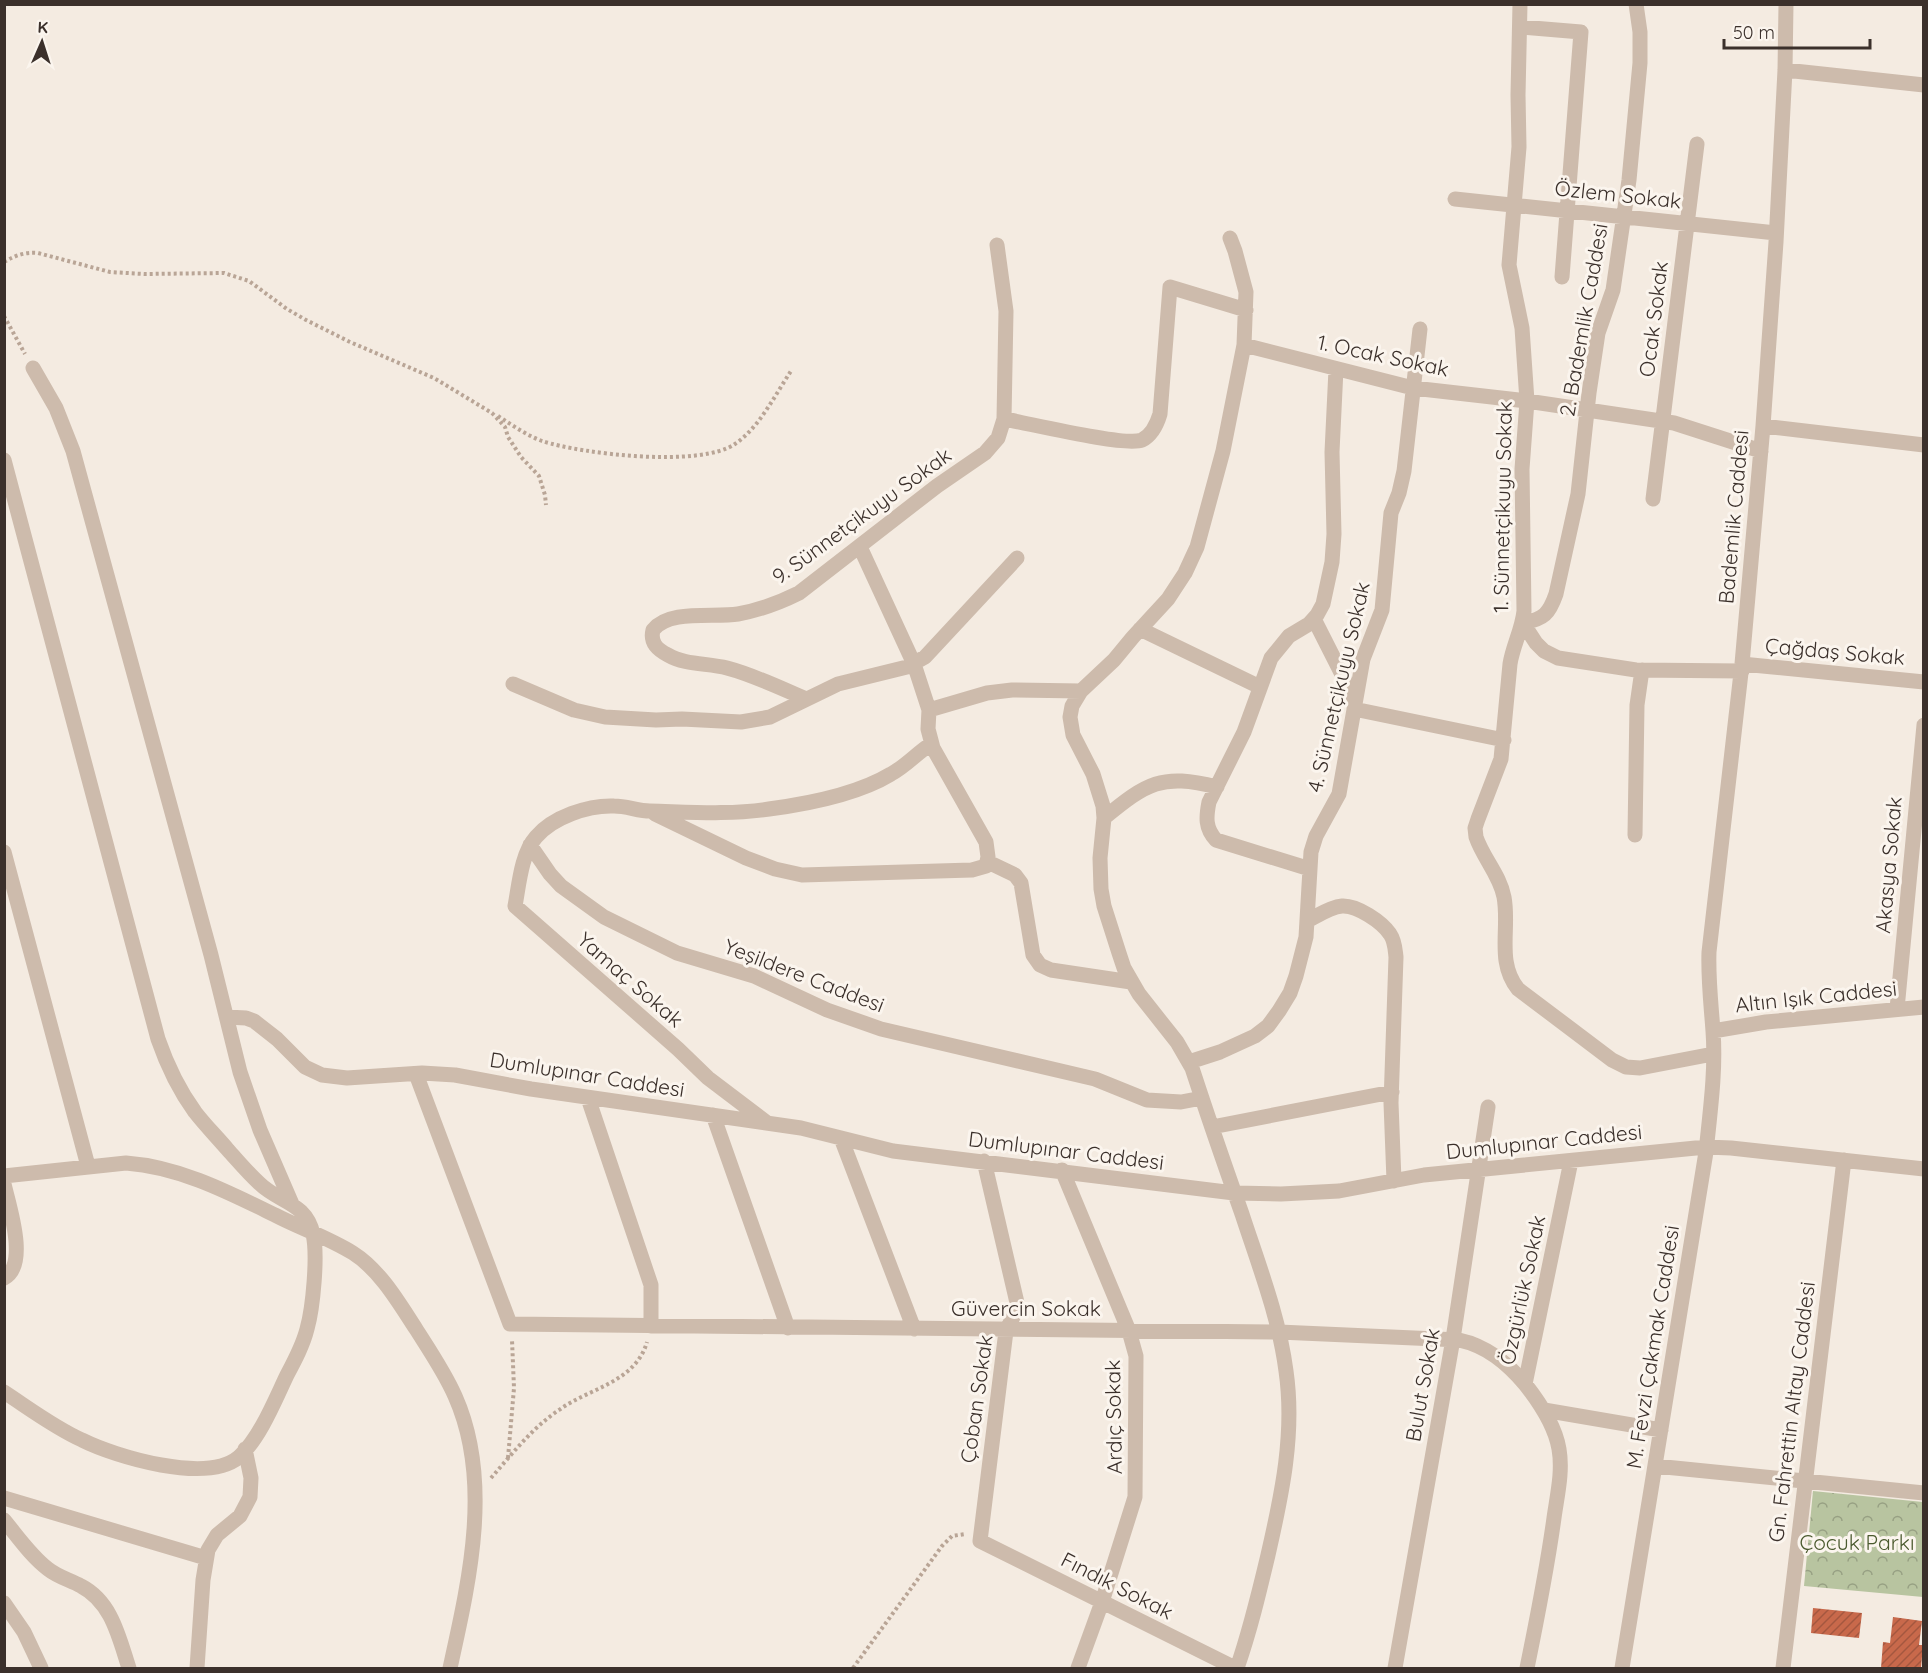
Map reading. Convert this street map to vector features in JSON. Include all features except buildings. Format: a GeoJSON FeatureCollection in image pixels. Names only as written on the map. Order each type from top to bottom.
{"type":"FeatureCollection","features":[{"type":"Feature","properties":{"kind":"street","name":"1. Sünnetçikuyu Sokak"},"geometry":{"type":"LineString","coordinates":[[1520,4],[1519,147],[1509,265],[1522,328],[1527,401],[1522,469],[1523,623],[1511,657],[1504,740],[1497,771],[1475,828],[1479,845],[1496,874],[1505,899],[1505,958],[1513,982],[1518,989],[1612,1060],[1626,1067],[1640,1068],[1713,1054]]}},
{"type":"Feature","properties":{"kind":"street","name":"2. Bademlik Caddesi"},"geometry":{"type":"LineString","coordinates":[[1523,623],[1540,619],[1547,614],[1556,594],[1578,494],[1598,333],[1613,290],[1624,217],[1638,89],[1640,32],[1636,4]]}},
{"type":"Feature","properties":{"kind":"street","name":"Bademlik Caddesi"},"geometry":{"type":"LineString","coordinates":[[1713,1031],[1707,982],[1742,668],[1761,451],[1776,233],[1785,70],[1786,4]]}},
{"type":"Feature","properties":{"kind":"street"},"geometry":{"type":"LineString","coordinates":[[1520,27],[1581,32],[1562,277]]}},
{"type":"Feature","properties":{"kind":"street"},"geometry":{"type":"LineString","coordinates":[[1785,70],[1923,85]]}},
{"type":"Feature","properties":{"kind":"street","name":"Ocak Sokak"},"geometry":{"type":"LineString","coordinates":[[1653,499],[1697,144]]}},
{"type":"Feature","properties":{"kind":"street","name":"Özlem Sokak"},"geometry":{"type":"LineString","coordinates":[[1455,199],[1776,233]]}},
{"type":"Feature","properties":{"kind":"street"},"geometry":{"type":"LineString","coordinates":[[1230,238],[1243,276],[1246,310],[1244,345],[1223,451],[1197,547],[1178,585],[1158,610],[1114,660],[1081,691],[1072,706],[1070,726],[1099,790],[1104,818],[1100,858],[1101,889],[1110,928],[1131,982],[1148,1008],[1177,1042],[1188,1062],[1264,1277],[1287,1372],[1289,1400],[1287,1465],[1257,1604],[1236,1668]]}},
{"type":"Feature","properties":{"kind":"street","name":"9. Sünnetçikuyu Sokak"},"geometry":{"type":"LineString","coordinates":[[806,699],[746,674],[675,659],[666,655],[653,644],[651,637],[653,630],[664,621],[675,617],[735,614],[767,608],[784,601],[799,593],[937,486],[985,453],[998,438],[1004,419],[1006,310],[998,245]]}},
{"type":"Feature","properties":{"kind":"street"},"geometry":{"type":"LineString","coordinates":[[1004,419],[1120,441],[1142,440],[1153,430],[1160,414],[1170,287],[1246,310]]}},
{"type":"Feature","properties":{"kind":"street","name":"4. Sünnetçikuyu Sokak"},"geometry":{"type":"LineString","coordinates":[[1188,1062],[1237,1045],[1256,1036],[1268,1026],[1290,993],[1303,954],[1311,852],[1316,836],[1339,794],[1363,659],[1384,601],[1391,513],[1400,493],[1404,471],[1420,329]]}},
{"type":"Feature","properties":{"kind":"street","name":"1. Ocak Sokak"},"geometry":{"type":"LineString","coordinates":[[1244,345],[1413,388],[1588,409],[1663,421],[1761,451]]}},
{"type":"Feature","properties":{"kind":"street"},"geometry":{"type":"LineString","coordinates":[[33,368],[56,408],[73,452],[240,1072],[292,1204]]}},
{"type":"Feature","properties":{"kind":"street"},"geometry":{"type":"LineString","coordinates":[[1310,869],[1216,840],[1210,834],[1206,813],[1209,802],[1244,732],[1271,658],[1289,636],[1314,619],[1323,604],[1332,562],[1334,534],[1332,452],[1336,369]]}},
{"type":"Feature","properties":{"kind":"street"},"geometry":{"type":"LineString","coordinates":[[1763,426],[1923,445]]}},
{"type":"Feature","properties":{"kind":"street"},"geometry":{"type":"LineString","coordinates":[[4,460],[155,1028],[165,1057],[195,1113],[258,1183],[305,1215],[313,1234],[314,1269],[308,1328],[299,1353],[259,1430],[240,1456],[226,1465],[207,1469],[187,1469],[128,1456],[81,1440],[4,1392]]}},
{"type":"Feature","properties":{"kind":"street"},"geometry":{"type":"LineString","coordinates":[[646,811],[746,858],[775,869],[802,875],[977,869],[982,868],[988,862],[988,851],[984,838],[931,744],[928,729],[929,710],[914,664],[860,547]]}},
{"type":"Feature","properties":{"kind":"street"},"geometry":{"type":"LineString","coordinates":[[513,684],[574,710],[605,717],[757,721],[838,684],[914,664],[935,649],[1017,558]]}},
{"type":"Feature","properties":{"kind":"street"},"geometry":{"type":"LineString","coordinates":[[1314,619],[1354,704],[1504,740]]}},
{"type":"Feature","properties":{"kind":"street","name":"Çağdaş Sokak"},"geometry":{"type":"LineString","coordinates":[[1523,623],[1536,643],[1544,651],[1558,658],[1642,670],[1742,668],[1923,682]]}},
{"type":"Feature","properties":{"kind":"street"},"geometry":{"type":"LineString","coordinates":[[1140,629],[1260,687]]}},
{"type":"Feature","properties":{"kind":"street"},"geometry":{"type":"LineString","coordinates":[[1635,836],[1637,705],[1642,670]]}},
{"type":"Feature","properties":{"kind":"street"},"geometry":{"type":"LineString","coordinates":[[929,710],[987,693],[1012,690],[1081,691]]}},
{"type":"Feature","properties":{"kind":"street","name":"Akasya Sokak"},"geometry":{"type":"LineString","coordinates":[[1897,1009],[1923,725]]}},
{"type":"Feature","properties":{"kind":"street"},"geometry":{"type":"LineString","coordinates":[[530,845],[550,825],[588,809],[615,806],[646,811],[754,811],[827,797],[878,782],[931,744]]}},
{"type":"Feature","properties":{"kind":"street"},"geometry":{"type":"LineString","coordinates":[[1104,818],[1135,793],[1165,781],[1191,781],[1217,787]]}},
{"type":"Feature","properties":{"kind":"street","name":"Yeşildere Caddesi"},"geometry":{"type":"LineString","coordinates":[[530,845],[561,886],[611,921],[677,953],[754,976],[827,1010],[881,1029],[1095,1080],[1147,1100],[1181,1102],[1202,1098]]}},
{"type":"Feature","properties":{"kind":"street","name":"Yamaç Sokak"},"geometry":{"type":"LineString","coordinates":[[530,845],[514,906],[708,1078],[769,1124]]}},
{"type":"Feature","properties":{"kind":"street"},"geometry":{"type":"LineString","coordinates":[[4,852],[88,1166]]}},
{"type":"Feature","properties":{"kind":"street"},"geometry":{"type":"LineString","coordinates":[[988,862],[1015,875],[1021,883],[1033,955],[1040,965],[1051,970],[1131,982]]}},
{"type":"Feature","properties":{"kind":"street"},"geometry":{"type":"LineString","coordinates":[[1307,921],[1334,908],[1349,906],[1361,910],[1392,936],[1396,957],[1392,1092],[1394,1181]]}},
{"type":"Feature","properties":{"kind":"street","name":"Altın Işık Caddesi"},"geometry":{"type":"LineString","coordinates":[[1713,1031],[1766,1022],[1923,1007]]}},
{"type":"Feature","properties":{"kind":"street","name":"Dumlupınar Caddesi"},"geometry":{"type":"LineString","coordinates":[[227,1017],[246,1017],[264,1028],[314,1073],[347,1078],[416,1074],[455,1075],[588,1098],[769,1124],[893,1151],[1062,1170],[1234,1193],[1281,1194],[1361,1189],[1394,1181],[1479,1169],[1706,1147],[1923,1168]]}},
{"type":"Feature","properties":{"kind":"street","name":"M. Fevzi Çakmak Caddesi"},"geometry":{"type":"LineString","coordinates":[[1622,1668],[1706,1147],[1713,1031]]}},
{"type":"Feature","properties":{"kind":"street"},"geometry":{"type":"LineString","coordinates":[[416,1074],[510,1324]]}},
{"type":"Feature","properties":{"kind":"street"},"geometry":{"type":"LineString","coordinates":[[1212,1127],[1392,1092]]}},
{"type":"Feature","properties":{"kind":"street"},"geometry":{"type":"LineString","coordinates":[[588,1098],[647,1272],[652,1301],[651,1326]]}},
{"type":"Feature","properties":{"kind":"street","name":"Bulut Sokak"},"geometry":{"type":"LineString","coordinates":[[1395,1668],[1453,1339],[1488,1107]]}},
{"type":"Feature","properties":{"kind":"street"},"geometry":{"type":"LineString","coordinates":[[713,1115],[788,1328]]}},
{"type":"Feature","properties":{"kind":"street"},"geometry":{"type":"LineString","coordinates":[[841,1138],[914,1329]]}},
{"type":"Feature","properties":{"kind":"street","name":"Gn. Fahrettin Altay Caddesi"},"geometry":{"type":"LineString","coordinates":[[1782,1668],[1844,1160]]}},
{"type":"Feature","properties":{"kind":"street","name":"Çoban Sokak"},"geometry":{"type":"LineString","coordinates":[[980,1541],[1006,1331],[1018,1307],[984,1161]]}},
{"type":"Feature","properties":{"kind":"street","name":"Özgürlük Sokak"},"geometry":{"type":"LineString","coordinates":[[1527,1668],[1549,1551],[1560,1470],[1557,1441],[1544,1410],[1525,1384],[1571,1161]]}},
{"type":"Feature","properties":{"kind":"street"},"geometry":{"type":"LineString","coordinates":[[4,1176],[126,1163],[146,1164],[171,1170],[231,1194],[352,1253],[373,1270],[407,1315],[440,1366],[456,1397],[466,1426],[474,1465],[475,1497],[471,1545],[465,1591],[450,1668]]}},
{"type":"Feature","properties":{"kind":"street","name":"Ardıç Sokak"},"geometry":{"type":"LineString","coordinates":[[1062,1170],[1129,1331],[1136,1356],[1135,1497],[1102,1602],[1078,1668]]}},
{"type":"Feature","properties":{"kind":"street"},"geometry":{"type":"LineString","coordinates":[[4,1184],[16,1239],[17,1257],[14,1269],[4,1278]]}},
{"type":"Feature","properties":{"kind":"street","name":"Güvercin Sokak"},"geometry":{"type":"LineString","coordinates":[[510,1324],[1006,1331],[1279,1332],[1453,1339],[1469,1342],[1487,1350],[1508,1366],[1525,1384]]}},
{"type":"Feature","properties":{"kind":"street"},"geometry":{"type":"LineString","coordinates":[[1544,1410],[1661,1430]]}},
{"type":"Feature","properties":{"kind":"street"},"geometry":{"type":"LineString","coordinates":[[197,1668],[208,1550],[217,1535],[240,1516],[250,1497],[251,1478],[245,1449]]}},
{"type":"Feature","properties":{"kind":"street"},"geometry":{"type":"LineString","coordinates":[[1655,1466],[1923,1493]]}},
{"type":"Feature","properties":{"kind":"street"},"geometry":{"type":"LineString","coordinates":[[4,1498],[206,1558]]}},
{"type":"Feature","properties":{"kind":"street"},"geometry":{"type":"LineString","coordinates":[[4,1520],[47,1569],[81,1586],[101,1602],[117,1630],[129,1668]]}},
{"type":"Feature","properties":{"kind":"street","name":"Fındık Sokak"},"geometry":{"type":"LineString","coordinates":[[980,1541],[1236,1668]]}},
{"type":"Feature","properties":{"kind":"street"},"geometry":{"type":"LineString","coordinates":[[4,1603],[24,1632],[41,1668]]}},
{"type":"Feature","properties":{"kind":"path"},"geometry":{"type":"LineString","coordinates":[[4,262],[27,252],[110,272],[211,272],[236,276],[249,281],[306,320],[350,342],[434,378],[531,436],[566,447],[623,454],[697,456],[723,450],[743,437],[754,425],[791,371]]}},
{"type":"Feature","properties":{"kind":"path"},"geometry":{"type":"LineString","coordinates":[[4,316],[33,368]]}},
{"type":"Feature","properties":{"kind":"path"},"geometry":{"type":"LineString","coordinates":[[492,413],[504,427],[520,456],[539,476],[546,505]]}},
{"type":"Feature","properties":{"kind":"path"},"geometry":{"type":"LineString","coordinates":[[508,1459],[514,1374],[510,1324]]}},
{"type":"Feature","properties":{"kind":"path"},"geometry":{"type":"LineString","coordinates":[[475,1497],[525,1439],[560,1408],[610,1384],[624,1374],[643,1353],[651,1326]]}},
{"type":"Feature","properties":{"kind":"path"},"geometry":{"type":"LineString","coordinates":[[853,1668],[942,1546],[952,1536],[965,1534],[980,1541]]}},
{"type":"Feature","properties":{"kind":"green space","name":"Çocuk Parkı"},"geometry":{"type":"Polygon","coordinates":[[[1813,1491],[1923,1502],[1923,1597],[1804,1586],[1813,1491]]]}}]}
